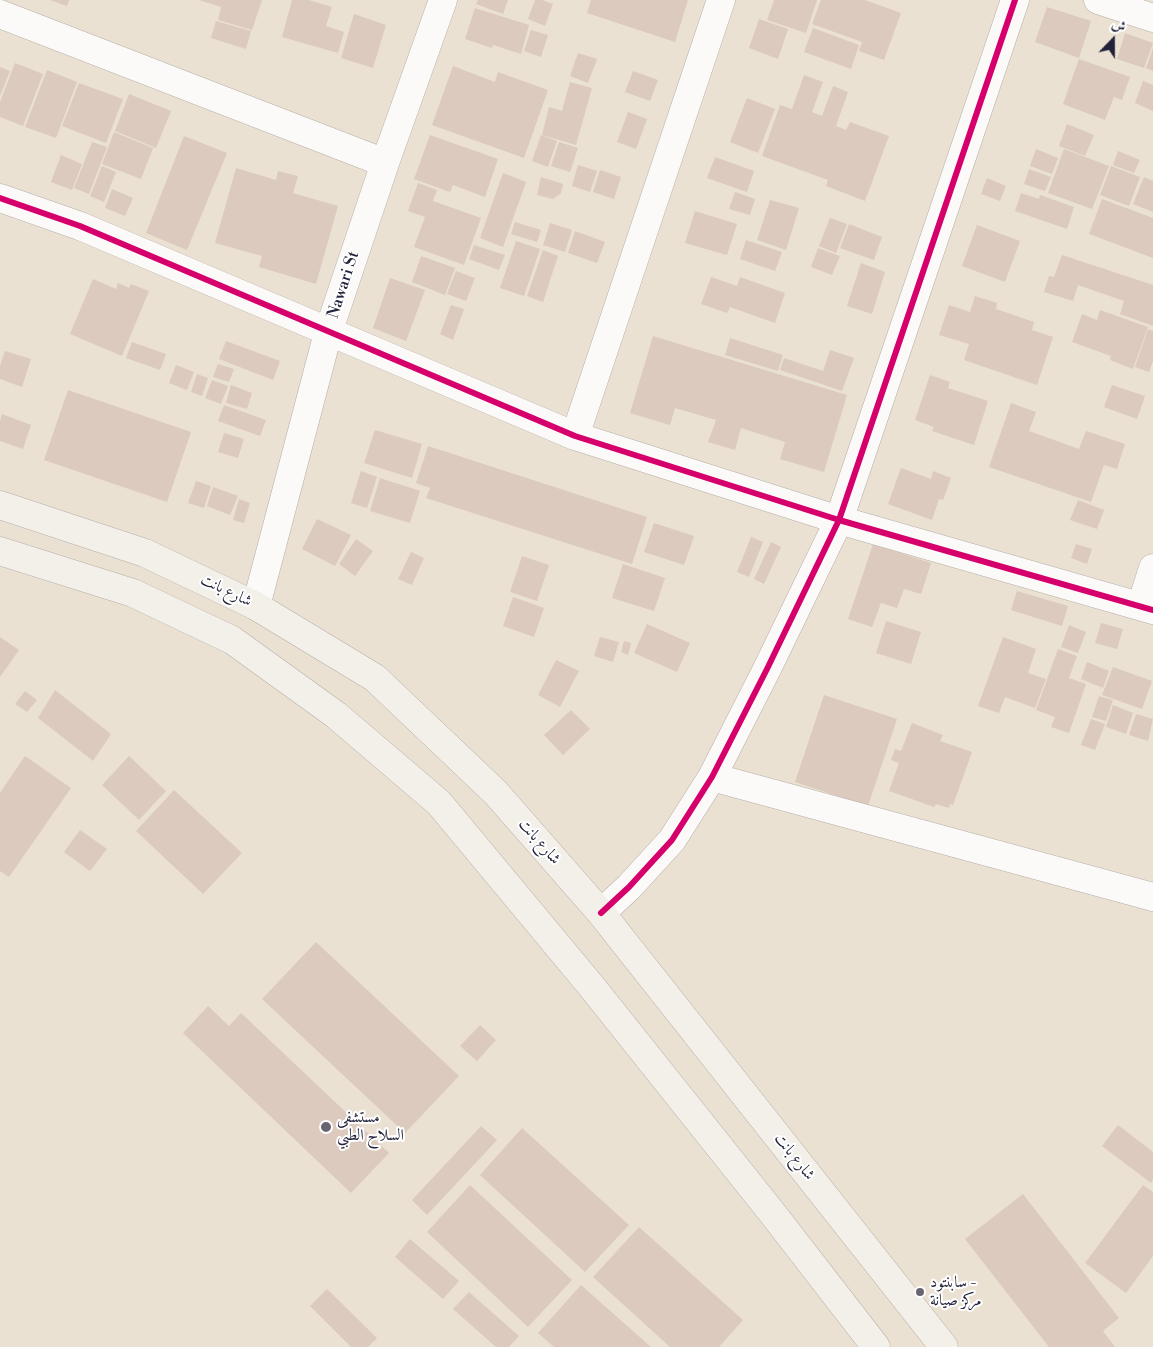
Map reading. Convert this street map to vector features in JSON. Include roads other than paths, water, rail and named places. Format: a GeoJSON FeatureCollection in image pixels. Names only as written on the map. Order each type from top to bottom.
{"type":"FeatureCollection","features":[{"type":"Feature","properties":{"kind":"main road","name":"شارع بانت"},"geometry":{"type":"LineString","coordinates":[[0,505],[145,552],[256,606],[375,678],[496,793],[601,913],[944,1347]]}},
{"type":"Feature","properties":{"kind":"main road"},"geometry":{"type":"LineString","coordinates":[[0,551],[133,593],[232,640],[336,715],[439,803],[598,994],[767,1206],[876,1347]]}},
{"type":"Feature","properties":{"kind":"street","name":"Nawari St"},"geometry":{"type":"LineString","coordinates":[[256,606],[328,333],[385,163],[443,0]]}},
{"type":"Feature","properties":{"kind":"street"},"geometry":{"type":"LineString","coordinates":[[575,436],[721,0]]}},
{"type":"Feature","properties":{"kind":"street"},"geometry":{"type":"LineString","coordinates":[[601,913],[629,887],[672,840],[712,777],[839,520],[1015,0]]}},
{"type":"Feature","properties":{"kind":"street"},"geometry":{"type":"LineString","coordinates":[[1098,0],[1153,18]]}},
{"type":"Feature","properties":{"kind":"street"},"geometry":{"type":"LineString","coordinates":[[0,14],[385,163]]}},
{"type":"Feature","properties":{"kind":"street"},"geometry":{"type":"LineString","coordinates":[[0,198],[80,226],[328,333],[575,436],[839,520],[1147,608],[1153,568]]}},
{"type":"Feature","properties":{"kind":"street"},"geometry":{"type":"LineString","coordinates":[[712,777],[1153,897]]}},
{"type":"Feature","properties":{"kind":"place","name":"مستشفى السلاح الطبي"},"geometry":{"type":"Point","coordinates":[326,1127]}},
{"type":"Feature","properties":{"kind":"place","name":"سابنتود - مركز صيانة"},"geometry":{"type":"Point","coordinates":[920,1292]}}]}
